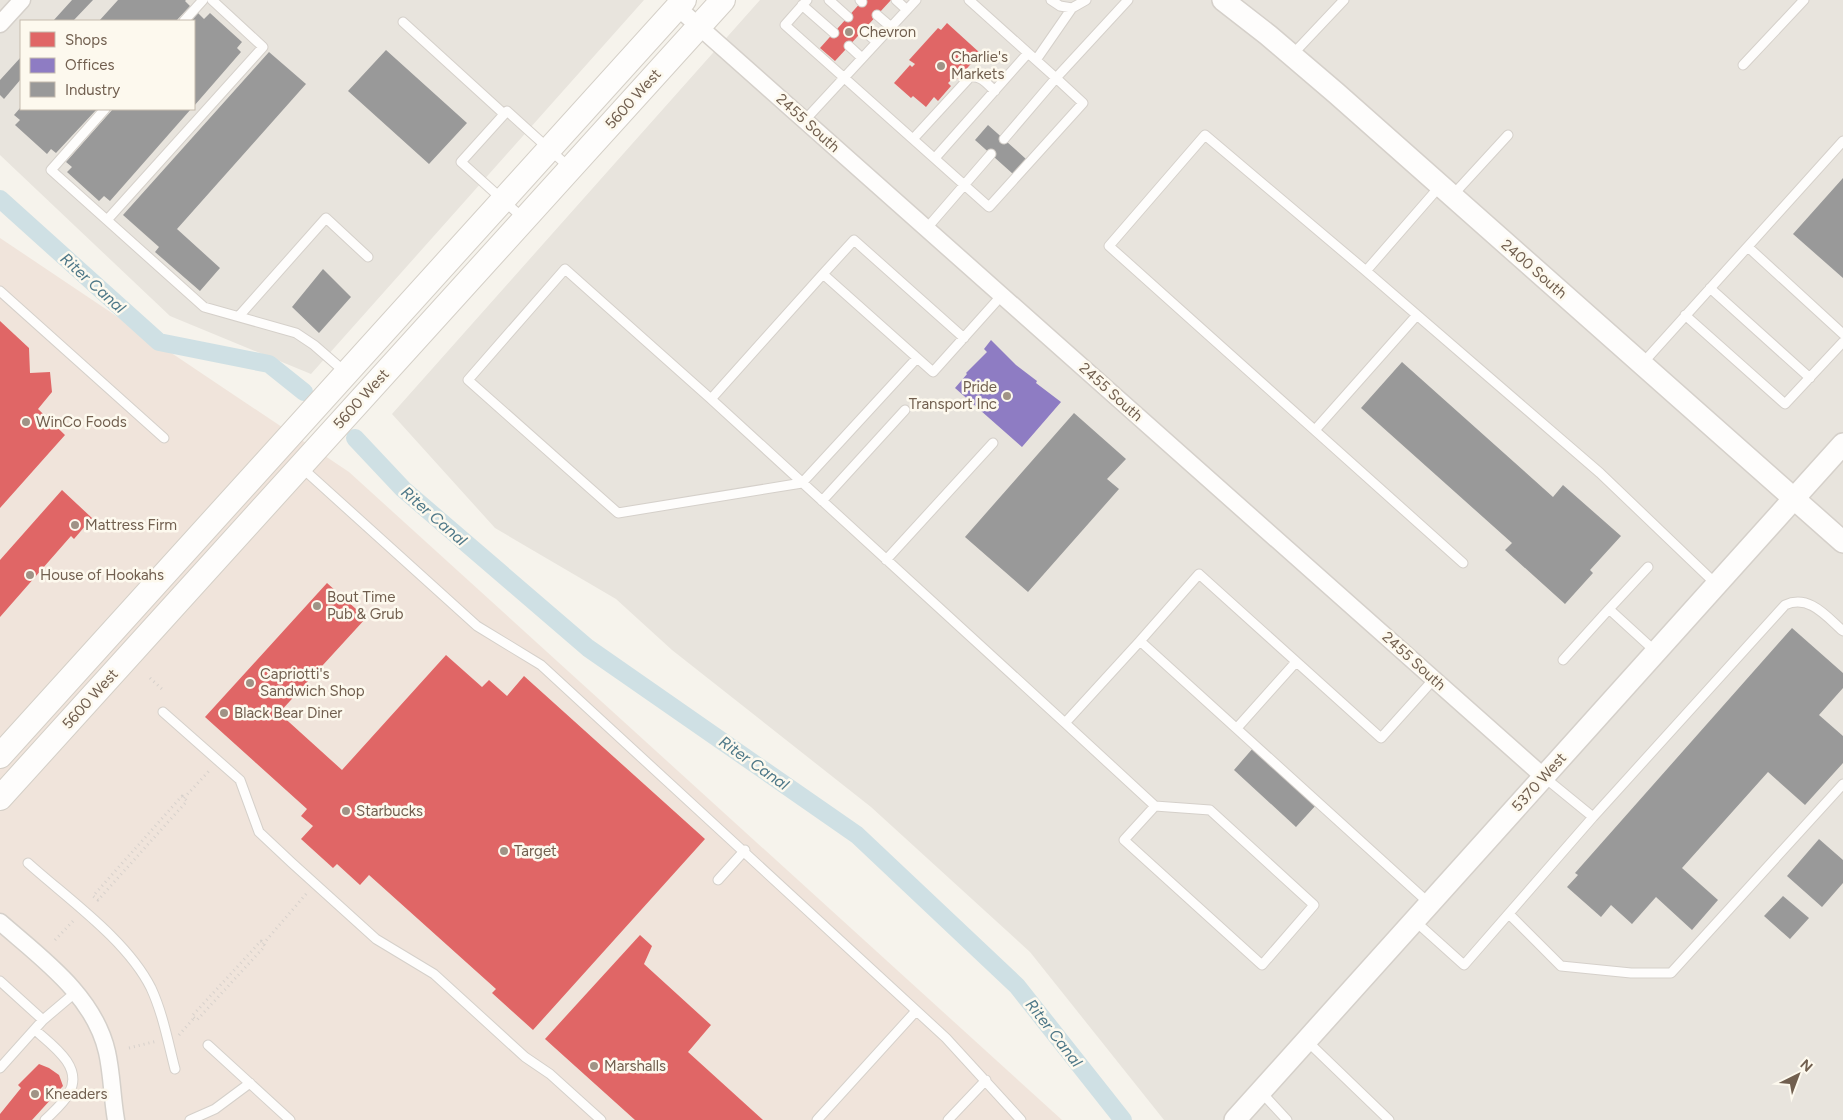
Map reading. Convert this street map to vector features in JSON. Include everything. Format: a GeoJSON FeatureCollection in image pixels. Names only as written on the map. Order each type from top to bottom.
{"type":"FeatureCollection","features":[{"type":"Feature","properties":{"kind":"main road","name":"5600 West"},"geometry":{"type":"LineString","coordinates":[[0,798],[723,0]]}},
{"type":"Feature","properties":{"kind":"main road","name":"5600 West"},"geometry":{"type":"LineString","coordinates":[[0,756],[681,4]]}},
{"type":"Feature","properties":{"kind":"main road"},"geometry":{"type":"LineString","coordinates":[[0,778],[23,747],[31,722]]}},
{"type":"Feature","properties":{"kind":"street"},"geometry":{"type":"LineString","coordinates":[[0,24],[22,0]]}},
{"type":"Feature","properties":{"kind":"street","name":"2400 South"},"geometry":{"type":"LineString","coordinates":[[1222,0],[1292,55],[1843,542]]}},
{"type":"Feature","properties":{"kind":"street","name":"2455 South"},"geometry":{"type":"LineString","coordinates":[[681,4],[700,26],[1544,777]]}},
{"type":"Feature","properties":{"kind":"street","name":"5370 West"},"geometry":{"type":"LineString","coordinates":[[1235,1120],[1843,444]]}},
{"type":"Feature","properties":{"kind":"street"},"geometry":{"type":"LineString","coordinates":[[0,922],[76,992],[95,1020],[107,1050],[116,1120]]}},
{"type":"Feature","properties":{"kind":"lane"},"geometry":{"type":"LineString","coordinates":[[185,20],[203,0]]}},
{"type":"Feature","properties":{"kind":"lane"},"geometry":{"type":"LineString","coordinates":[[107,220],[263,47],[212,0]]}},
{"type":"Feature","properties":{"kind":"lane"},"geometry":{"type":"LineString","coordinates":[[829,0],[848,17]]}},
{"type":"Feature","properties":{"kind":"lane"},"geometry":{"type":"LineString","coordinates":[[896,0],[907,10]]}},
{"type":"Feature","properties":{"kind":"lane"},"geometry":{"type":"LineString","coordinates":[[805,120],[916,0]]}},
{"type":"Feature","properties":{"kind":"lane"},"geometry":{"type":"LineString","coordinates":[[834,33],[805,2],[785,25],[990,207],[1083,103],[969,0]]}},
{"type":"Feature","properties":{"kind":"lane"},"geometry":{"type":"LineString","coordinates":[[1051,0],[1060,6],[1072,8]]}},
{"type":"Feature","properties":{"kind":"lane"},"geometry":{"type":"LineString","coordinates":[[1036,60],[1072,8],[1086,0]]}},
{"type":"Feature","properties":{"kind":"lane"},"geometry":{"type":"LineString","coordinates":[[1004,139],[1056,78],[1128,0]]}},
{"type":"Feature","properties":{"kind":"lane"},"geometry":{"type":"LineString","coordinates":[[1292,55],[1344,0]]}},
{"type":"Feature","properties":{"kind":"lane"},"geometry":{"type":"LineString","coordinates":[[1743,64],[1804,0]]}},
{"type":"Feature","properties":{"kind":"lane"},"geometry":{"type":"LineString","coordinates":[[877,15],[891,27]]}},
{"type":"Feature","properties":{"kind":"lane"},"geometry":{"type":"LineString","coordinates":[[403,22],[504,114]]}},
{"type":"Feature","properties":{"kind":"lane"},"geometry":{"type":"LineString","coordinates":[[863,30],[877,42]]}},
{"type":"Feature","properties":{"kind":"lane"},"geometry":{"type":"LineString","coordinates":[[849,46],[862,58]]}},
{"type":"Feature","properties":{"kind":"lane"},"geometry":{"type":"LineString","coordinates":[[935,158],[1028,53]]}},
{"type":"Feature","properties":{"kind":"lane"},"geometry":{"type":"LineString","coordinates":[[913,139],[970,77],[976,76],[982,79],[995,91]]}},
{"type":"Feature","properties":{"kind":"lane"},"geometry":{"type":"LineString","coordinates":[[104,110],[51,170],[204,307],[296,333],[314,345],[347,374]]}},
{"type":"Feature","properties":{"kind":"lane"},"geometry":{"type":"LineString","coordinates":[[524,219],[461,162],[504,114],[507,111],[570,168]]}},
{"type":"Feature","properties":{"kind":"lane"},"geometry":{"type":"LineString","coordinates":[[1463,563],[1109,246],[1205,135],[1600,473],[1717,585]]}},
{"type":"Feature","properties":{"kind":"lane"},"geometry":{"type":"LineString","coordinates":[[1366,271],[1446,191],[1508,135]]}},
{"type":"Feature","properties":{"kind":"lane"},"geometry":{"type":"LineString","coordinates":[[1642,364],[1843,141]]}},
{"type":"Feature","properties":{"kind":"lane"},"geometry":{"type":"LineString","coordinates":[[927,228],[991,154]]}},
{"type":"Feature","properties":{"kind":"lane"},"geometry":{"type":"LineString","coordinates":[[239,316],[326,218],[368,257]]}},
{"type":"Feature","properties":{"kind":"lane"},"geometry":{"type":"LineString","coordinates":[[711,399],[854,240],[964,338]]}},
{"type":"Feature","properties":{"kind":"lane"},"geometry":{"type":"LineString","coordinates":[[1748,247],[1843,334]]}},
{"type":"Feature","properties":{"kind":"lane"},"geometry":{"type":"LineString","coordinates":[[917,358],[802,483],[618,513],[468,380],[565,269],[711,399],[802,483],[886,560],[1156,806],[1210,810],[1314,905],[1262,965],[1124,840],[1156,806]]}},
{"type":"Feature","properties":{"kind":"lane"},"geometry":{"type":"LineString","coordinates":[[823,274],[933,372],[1002,295]]}},
{"type":"Feature","properties":{"kind":"lane"},"geometry":{"type":"LineString","coordinates":[[1710,288],[1810,378]]}},
{"type":"Feature","properties":{"kind":"lane"},"geometry":{"type":"LineString","coordinates":[[0,291],[164,438]]}},
{"type":"Feature","properties":{"kind":"lane"},"geometry":{"type":"LineString","coordinates":[[1685,315],[1785,404],[1843,342]]}},
{"type":"Feature","properties":{"kind":"lane"},"geometry":{"type":"LineString","coordinates":[[1315,430],[1417,316]]}},
{"type":"Feature","properties":{"kind":"lane"},"geometry":{"type":"LineString","coordinates":[[822,501],[905,410]]}},
{"type":"Feature","properties":{"kind":"lane"},"geometry":{"type":"LineString","coordinates":[[886,560],[993,443]]}},
{"type":"Feature","properties":{"kind":"lane"},"geometry":{"type":"LineString","coordinates":[[300,466],[477,626],[542,666],[745,850],[946,1038],[1021,1120]]}},
{"type":"Feature","properties":{"kind":"lane"},"geometry":{"type":"LineString","coordinates":[[1563,660],[1648,567]]}},
{"type":"Feature","properties":{"kind":"lane"},"geometry":{"type":"LineString","coordinates":[[1065,723],[1199,574],[1381,738],[1434,679]]}},
{"type":"Feature","properties":{"kind":"lane"},"geometry":{"type":"LineString","coordinates":[[1414,921],[1464,965],[1593,817],[1784,605],[1792,602],[1806,602],[1814,606],[1843,631]]}},
{"type":"Feature","properties":{"kind":"lane"},"geometry":{"type":"LineString","coordinates":[[1609,609],[1657,652]]}},
{"type":"Feature","properties":{"kind":"lane"},"geometry":{"type":"LineString","coordinates":[[1140,641],[1430,904]]}},
{"type":"Feature","properties":{"kind":"lane"},"geometry":{"type":"LineString","coordinates":[[1237,728],[1296,662]]}},
{"type":"Feature","properties":{"kind":"lane"},"geometry":{"type":"LineString","coordinates":[[163,712],[240,780],[259,832],[292,863],[376,939],[434,974],[525,1057],[550,1074],[601,1120]]}},
{"type":"Feature","properties":{"kind":"lane"},"geometry":{"type":"LineString","coordinates":[[1544,777],[1593,817]]}},
{"type":"Feature","properties":{"kind":"lane"},"geometry":{"type":"LineString","coordinates":[[1509,914],[1561,966],[1631,973],[1671,973],[1843,784]]}},
{"type":"Feature","properties":{"kind":"lane"},"geometry":{"type":"LineString","coordinates":[[718,880],[745,850]]}},
{"type":"Feature","properties":{"kind":"lane"},"geometry":{"type":"LineString","coordinates":[[28,863],[104,932],[136,966],[150,987],[161,1011],[175,1069]]}},
{"type":"Feature","properties":{"kind":"lane"},"geometry":{"type":"LineString","coordinates":[[0,981],[43,1020]]}},
{"type":"Feature","properties":{"kind":"lane"},"geometry":{"type":"LineString","coordinates":[[0,1068],[43,1020],[76,992]]}},
{"type":"Feature","properties":{"kind":"lane"},"geometry":{"type":"LineString","coordinates":[[817,1120],[916,1011]]}},
{"type":"Feature","properties":{"kind":"lane"},"geometry":{"type":"LineString","coordinates":[[35,1030],[68,1061],[72,1072],[72,1084],[69,1094],[45,1120]]}},
{"type":"Feature","properties":{"kind":"lane"},"geometry":{"type":"LineString","coordinates":[[1307,1040],[1389,1120]]}},
{"type":"Feature","properties":{"kind":"lane"},"geometry":{"type":"LineString","coordinates":[[208,1045],[290,1120]]}},
{"type":"Feature","properties":{"kind":"lane"},"geometry":{"type":"LineString","coordinates":[[948,1120],[986,1080]]}},
{"type":"Feature","properties":{"kind":"lane"},"geometry":{"type":"LineString","coordinates":[[190,1120],[215,1109],[250,1083]]}},
{"type":"Feature","properties":{"kind":"lane"},"geometry":{"type":"LineString","coordinates":[[1261,1092],[1287,1120]]}},
{"type":"Feature","properties":{"kind":"path"},"geometry":{"type":"LineString","coordinates":[[150,678],[164,691]]}},
{"type":"Feature","properties":{"kind":"path"},"geometry":{"type":"LineString","coordinates":[[184,798],[187,801],[98,900],[93,896],[182,796],[184,798],[209,772]]}},
{"type":"Feature","properties":{"kind":"path"},"geometry":{"type":"LineString","coordinates":[[194,1018],[197,1020],[265,946],[263,944],[308,893]]}},
{"type":"Feature","properties":{"kind":"path"},"geometry":{"type":"LineString","coordinates":[[55,940],[76,918]]}},
{"type":"Feature","properties":{"kind":"path"},"geometry":{"type":"LineString","coordinates":[[178,1036],[194,1018],[192,1016],[261,942],[263,944]]}},
{"type":"Feature","properties":{"kind":"path"},"geometry":{"type":"LineString","coordinates":[[129,1048],[157,1041]]}},
{"type":"Feature","properties":{"kind":"shaded area"},"geometry":{"type":"Polygon","coordinates":[[[0,0],[644,0],[311,374],[170,316],[0,155],[0,0]]]}},
{"type":"Feature","properties":{"kind":"shaded area"},"geometry":{"type":"Polygon","coordinates":[[[760,0],[1843,0],[1843,1120],[1164,1120],[1030,952],[871,807],[672,650],[616,599],[495,528],[392,414],[760,0]]]}},
{"type":"Feature","properties":{"kind":"shaded area"},"geometry":{"type":"Polygon","coordinates":[[[0,238],[349,472],[1062,1120],[0,1120],[0,238]]]}},
{"type":"Feature","properties":{"kind":"building: Shops","name":"Chevron"},"geometry":{"type":"Polygon","coordinates":[[[863,0],[891,0],[835,61],[820,48],[863,0]]]}},
{"type":"Feature","properties":{"kind":"building: Shops","name":"Charlie's Markets"},"geometry":{"type":"Polygon","coordinates":[[[947,23],[980,53],[958,79],[955,76],[948,83],[951,86],[938,101],[934,97],[926,107],[913,96],[911,98],[894,83],[910,65],[912,67],[915,64],[909,60],[938,28],[941,30],[947,23]]]}},
{"type":"Feature","properties":{"kind":"building: Shops","name":"WinCo Foods"},"geometry":{"type":"Polygon","coordinates":[[[0,321],[29,348],[30,373],[50,372],[52,392],[38,409],[65,435],[0,508],[0,321]]]}},
{"type":"Feature","properties":{"kind":"building: Shops"},"geometry":{"type":"Polygon","coordinates":[[[62,490],[92,518],[74,539],[71,536],[0,617],[0,560],[62,490]]]}},
{"type":"Feature","properties":{"kind":"building: Shops","name":"Target"},"geometry":{"type":"Polygon","coordinates":[[[327,583],[366,618],[279,713],[342,770],[446,655],[482,687],[489,680],[507,696],[524,676],[705,839],[533,1030],[492,993],[496,989],[369,875],[360,885],[337,864],[333,868],[301,839],[313,826],[301,816],[307,809],[205,717],[327,583]]]}},
{"type":"Feature","properties":{"kind":"building: Shops"},"geometry":{"type":"Polygon","coordinates":[[[640,935],[652,946],[644,964],[711,1025],[688,1052],[763,1120],[635,1120],[545,1039],[640,935]]]}},
{"type":"Feature","properties":{"kind":"building: Shops","name":"Kneaders"},"geometry":{"type":"Polygon","coordinates":[[[39,1064],[59,1075],[63,1086],[32,1120],[0,1120],[0,1114],[21,1088],[18,1085],[39,1064]]]}},
{"type":"Feature","properties":{"kind":"building: Offices"},"geometry":{"type":"Polygon","coordinates":[[[991,340],[1016,365],[1037,381],[1036,383],[1061,402],[1022,447],[955,388],[966,373],[987,352],[984,349],[991,340]]]}},
{"type":"Feature","properties":{"kind":"building: Industry"},"geometry":{"type":"Polygon","coordinates":[[[72,0],[93,0],[74,20],[54,20],[72,0]]]}},
{"type":"Feature","properties":{"kind":"building: Industry"},"geometry":{"type":"Polygon","coordinates":[[[118,0],[186,0],[190,6],[177,20],[100,20],[118,0]]]}},
{"type":"Feature","properties":{"kind":"building: Industry"},"geometry":{"type":"Polygon","coordinates":[[[198,13],[204,19],[210,13],[242,42],[237,48],[241,52],[195,105],[195,20],[192,20],[198,13]]]}},
{"type":"Feature","properties":{"kind":"building: Industry"},"geometry":{"type":"Polygon","coordinates":[[[386,50],[467,123],[429,164],[348,91],[386,50]]]}},
{"type":"Feature","properties":{"kind":"building: Industry"},"geometry":{"type":"Polygon","coordinates":[[[269,52],[306,84],[177,229],[220,268],[200,291],[155,252],[159,247],[123,215],[269,52]]]}},
{"type":"Feature","properties":{"kind":"building: Industry"},"geometry":{"type":"Polygon","coordinates":[[[20,58],[20,80],[4,99],[0,95],[0,80],[20,58]]]}},
{"type":"Feature","properties":{"kind":"building: Industry"},"geometry":{"type":"Polygon","coordinates":[[[20,108],[20,110],[96,110],[56,153],[51,149],[47,154],[15,125],[20,120],[14,115],[20,108]]]}},
{"type":"Feature","properties":{"kind":"building: Industry"},"geometry":{"type":"Polygon","coordinates":[[[112,110],[190,110],[110,201],[104,196],[99,201],[67,172],[72,167],[66,162],[112,110]]]}},
{"type":"Feature","properties":{"kind":"building: Industry"},"geometry":{"type":"Polygon","coordinates":[[[988,125],[1026,159],[1013,174],[975,140],[988,125]]]}},
{"type":"Feature","properties":{"kind":"building: Industry"},"geometry":{"type":"Polygon","coordinates":[[[1843,178],[1843,278],[1793,234],[1843,178]]]}},
{"type":"Feature","properties":{"kind":"building: Industry"},"geometry":{"type":"Polygon","coordinates":[[[323,269],[351,297],[319,333],[292,307],[323,269]]]}},
{"type":"Feature","properties":{"kind":"building: Industry"},"geometry":{"type":"Polygon","coordinates":[[[1402,362],[1553,497],[1563,485],[1621,536],[1590,570],[1593,573],[1565,604],[1505,550],[1512,543],[1361,408],[1402,362]]]}},
{"type":"Feature","properties":{"kind":"building: Industry"},"geometry":{"type":"Polygon","coordinates":[[[1074,413],[1126,459],[1107,479],[1119,489],[1028,592],[965,537],[1074,413]]]}},
{"type":"Feature","properties":{"kind":"building: Industry"},"geometry":{"type":"Polygon","coordinates":[[[1792,628],[1843,673],[1843,688],[1819,715],[1843,736],[1843,763],[1805,805],[1768,772],[1682,868],[1718,900],[1692,930],[1656,897],[1632,924],[1611,905],[1601,917],[1567,887],[1578,875],[1575,873],[1792,628]]]}},
{"type":"Feature","properties":{"kind":"building: Industry"},"geometry":{"type":"Polygon","coordinates":[[[1254,747],[1317,804],[1296,827],[1234,770],[1254,747]]]}},
{"type":"Feature","properties":{"kind":"building: Industry"},"geometry":{"type":"Polygon","coordinates":[[[1819,839],[1843,860],[1843,883],[1822,907],[1787,876],[1819,839]]]}},
{"type":"Feature","properties":{"kind":"building: Industry"},"geometry":{"type":"Polygon","coordinates":[[[1783,896],[1809,918],[1790,939],[1764,916],[1783,896]]]}},
{"type":"Feature","properties":{"kind":"waterway","name":"Riter Canal"},"geometry":{"type":"LineString","coordinates":[[0,199],[159,342],[269,364],[304,392]]}},
{"type":"Feature","properties":{"kind":"waterway","name":"Riter Canal"},"geometry":{"type":"LineString","coordinates":[[355,438],[403,489],[588,648],[857,835],[1017,986],[1123,1120]]}},
{"type":"Feature","properties":{"kind":"place","name":"Chevron"},"geometry":{"type":"Point","coordinates":[849,32]}},
{"type":"Feature","properties":{"kind":"place","name":"Charlie's Markets"},"geometry":{"type":"Point","coordinates":[941,66]}},
{"type":"Feature","properties":{"kind":"place","name":"Pride Transport Inc"},"geometry":{"type":"Point","coordinates":[1007,396]}},
{"type":"Feature","properties":{"kind":"place","name":"WinCo Foods"},"geometry":{"type":"Point","coordinates":[26,422]}},
{"type":"Feature","properties":{"kind":"place","name":"Mattress Firm"},"geometry":{"type":"Point","coordinates":[75,525]}},
{"type":"Feature","properties":{"kind":"place","name":"House of Hookahs"},"geometry":{"type":"Point","coordinates":[30,575]}},
{"type":"Feature","properties":{"kind":"place","name":"Bout Time Pub & Grub"},"geometry":{"type":"Point","coordinates":[317,606]}},
{"type":"Feature","properties":{"kind":"place","name":"Capriotti's Sandwich Shop"},"geometry":{"type":"Point","coordinates":[250,683]}},
{"type":"Feature","properties":{"kind":"place","name":"Black Bear Diner"},"geometry":{"type":"Point","coordinates":[224,713]}},
{"type":"Feature","properties":{"kind":"place","name":"Starbucks"},"geometry":{"type":"Point","coordinates":[346,811]}},
{"type":"Feature","properties":{"kind":"place","name":"Target"},"geometry":{"type":"Point","coordinates":[504,851]}},
{"type":"Feature","properties":{"kind":"place","name":"Marshalls"},"geometry":{"type":"Point","coordinates":[594,1066]}},
{"type":"Feature","properties":{"kind":"place","name":"Kneaders"},"geometry":{"type":"Point","coordinates":[35,1094]}}]}
